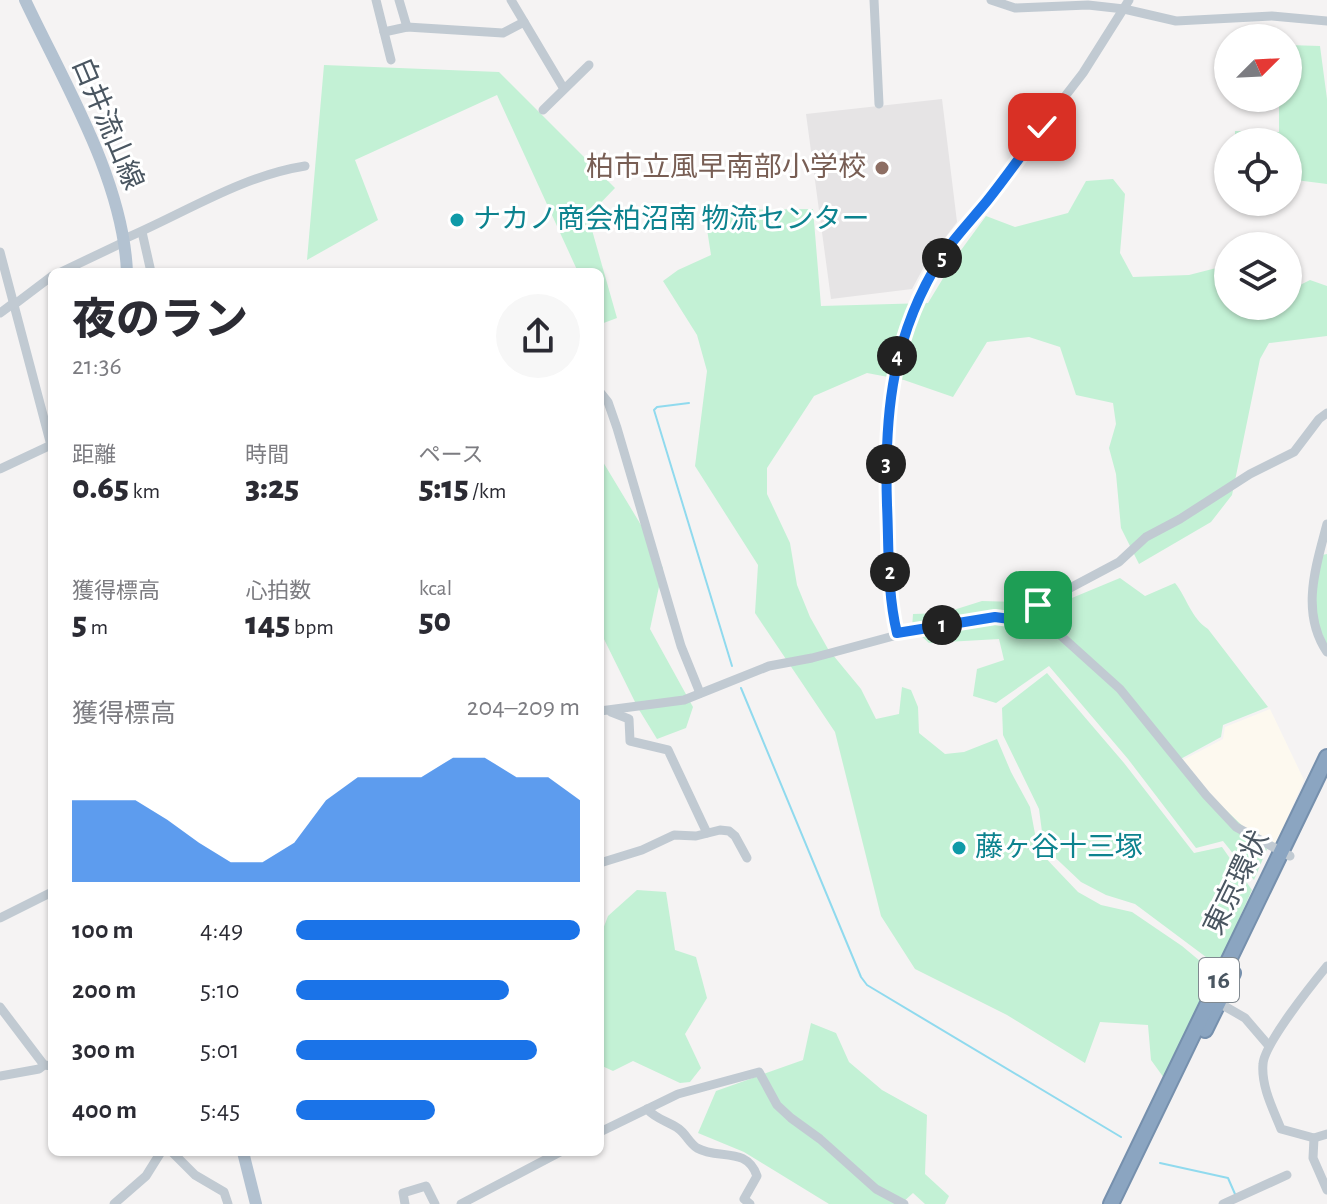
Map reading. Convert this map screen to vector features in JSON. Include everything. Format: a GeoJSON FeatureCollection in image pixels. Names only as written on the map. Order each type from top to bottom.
{"type":"FeatureCollection","features":[{"type":"Feature","properties":{"kind":"highway","name":"東京環状"},"geometry":{"type":"LineString","coordinates":[[1120,1204],[1219,1003],[1327,757]]}},
{"type":"Feature","properties":{"kind":"highway","name":"東京環状"},"geometry":{"type":"LineString","coordinates":[[1111,1204],[1286,854],[1327,779]]}},
{"type":"Feature","properties":{"kind":"main road","name":"白井流山線"},"geometry":{"type":"LineString","coordinates":[[25,0],[106,172],[124,240],[127,268]]}},
{"type":"Feature","properties":{"kind":"main road"},"geometry":{"type":"LineString","coordinates":[[244,1156],[256,1204]]}},
{"type":"Feature","properties":{"kind":"street"},"geometry":{"type":"LineString","coordinates":[[376,0],[391,60]]}},
{"type":"Feature","properties":{"kind":"street"},"geometry":{"type":"LineString","coordinates":[[399,0],[407,27]]}},
{"type":"Feature","properties":{"kind":"street"},"geometry":{"type":"LineString","coordinates":[[511,0],[564,89]]}},
{"type":"Feature","properties":{"kind":"street"},"geometry":{"type":"LineString","coordinates":[[874,0],[879,104]]}},
{"type":"Feature","properties":{"kind":"street"},"geometry":{"type":"LineString","coordinates":[[991,0],[1015,8],[1127,4],[1176,21],[1272,16],[1327,21]]}},
{"type":"Feature","properties":{"kind":"street"},"geometry":{"type":"LineString","coordinates":[[897,633],[889,556],[886,425],[897,357],[908,321],[945,252],[1083,73],[1127,4]]}},
{"type":"Feature","properties":{"kind":"street"},"geometry":{"type":"LineString","coordinates":[[384,32],[407,27],[503,33],[524,22]]}},
{"type":"Feature","properties":{"kind":"street"},"geometry":{"type":"LineString","coordinates":[[543,110],[589,65]]}},
{"type":"Feature","properties":{"kind":"street"},"geometry":{"type":"LineString","coordinates":[[69,268],[256,178],[305,166]]}},
{"type":"Feature","properties":{"kind":"street"},"geometry":{"type":"LineString","coordinates":[[142,232],[150,268]]}},
{"type":"Feature","properties":{"kind":"street"},"geometry":{"type":"LineString","coordinates":[[0,252],[48,430]]}},
{"type":"Feature","properties":{"kind":"street"},"geometry":{"type":"LineString","coordinates":[[0,313],[48,279]]}},
{"type":"Feature","properties":{"kind":"street"},"geometry":{"type":"LineString","coordinates":[[604,397],[681,646],[700,693]]}},
{"type":"Feature","properties":{"kind":"street"},"geometry":{"type":"LineString","coordinates":[[1032,622],[1038,605],[1100,574],[1119,562],[1146,537],[1250,474],[1294,452],[1327,413]]}},
{"type":"Feature","properties":{"kind":"street"},"geometry":{"type":"LineString","coordinates":[[0,469],[48,447]]}},
{"type":"Feature","properties":{"kind":"street"},"geometry":{"type":"LineString","coordinates":[[1327,524],[1314,572],[1312,603],[1316,629],[1327,652]]}},
{"type":"Feature","properties":{"kind":"street"},"geometry":{"type":"LineString","coordinates":[[604,711],[684,700],[769,666],[812,658],[897,633],[995,617],[1032,622],[1059,634],[1120,689],[1236,827],[1286,854]]}},
{"type":"Feature","properties":{"kind":"street"},"geometry":{"type":"LineString","coordinates":[[604,711],[629,719],[630,741],[668,750],[707,833]]}},
{"type":"Feature","properties":{"kind":"street"},"geometry":{"type":"LineString","coordinates":[[604,862],[642,850],[674,835],[696,836],[720,830],[729,831],[735,836],[747,858]]}},
{"type":"Feature","properties":{"kind":"street"},"geometry":{"type":"LineString","coordinates":[[0,918],[48,894]]}},
{"type":"Feature","properties":{"kind":"street"},"geometry":{"type":"LineString","coordinates":[[1327,966],[1264,1053],[1263,1075],[1281,1129],[1314,1138],[1327,1134]]}},
{"type":"Feature","properties":{"kind":"street"},"geometry":{"type":"LineString","coordinates":[[1219,1003],[1245,1018],[1269,1046]]}},
{"type":"Feature","properties":{"kind":"street"},"geometry":{"type":"LineString","coordinates":[[0,1007],[48,1066],[0,1076]]}},
{"type":"Feature","properties":{"kind":"street"},"geometry":{"type":"LineString","coordinates":[[604,1130],[693,1089],[759,1072],[777,1105],[791,1118],[820,1139],[876,1189],[904,1204]]}},
{"type":"Feature","properties":{"kind":"street"},"geometry":{"type":"LineString","coordinates":[[647,1109],[655,1118],[681,1130],[695,1147],[741,1157],[751,1165],[757,1176],[744,1199],[750,1204]]}},
{"type":"Feature","properties":{"kind":"street"},"geometry":{"type":"LineString","coordinates":[[1314,1138],[1313,1158],[1327,1190]]}},
{"type":"Feature","properties":{"kind":"street"},"geometry":{"type":"LineString","coordinates":[[114,1204],[146,1176],[158,1156]]}},
{"type":"Feature","properties":{"kind":"street"},"geometry":{"type":"LineString","coordinates":[[176,1156],[195,1175],[224,1192],[228,1204]]}},
{"type":"Feature","properties":{"kind":"street"},"geometry":{"type":"LineString","coordinates":[[461,1204],[552,1156]]}},
{"type":"Feature","properties":{"kind":"street"},"geometry":{"type":"LineString","coordinates":[[1223,1204],[1287,1175]]}},
{"type":"Feature","properties":{"kind":"street"},"geometry":{"type":"LineString","coordinates":[[405,1204],[403,1193],[426,1186],[435,1204]]}},
{"type":"Feature","properties":{"kind":"shaded area","name":"柏市立風早南部小学校"},"geometry":{"type":"Polygon","coordinates":[[[942,99],[957,222],[926,263],[912,289],[831,299],[806,114],[942,99]]]}},
{"type":"Feature","properties":{"kind":"shaded area"},"geometry":{"type":"Polygon","coordinates":[[[1270,709],[1304,780],[1275,846],[1237,825],[1183,760],[1223,739],[1225,727],[1270,709]]]}},
{"type":"Feature","properties":{"kind":"green space"},"geometry":{"type":"Polygon","coordinates":[[[1302,45],[1320,46],[1327,99],[1327,184],[1302,181],[1302,128],[1279,128],[1279,112],[1302,112],[1302,45]]]}},
{"type":"Feature","properties":{"kind":"green space"},"geometry":{"type":"Polygon","coordinates":[[[324,65],[499,72],[615,188],[588,216],[603,268],[576,268],[497,95],[355,160],[378,220],[307,260],[324,65]]]}},
{"type":"Feature","properties":{"kind":"green space"},"geometry":{"type":"Polygon","coordinates":[[[1113,179],[1125,194],[1120,253],[1133,277],[1189,275],[1214,269],[1214,320],[1302,320],[1302,284],[1310,280],[1327,286],[1327,336],[1269,343],[1260,359],[1232,495],[1211,522],[1139,564],[1121,528],[1116,474],[1109,448],[1116,424],[1113,403],[1076,395],[1060,347],[1029,337],[987,342],[953,397],[904,380],[867,373],[814,396],[767,468],[767,494],[790,543],[797,585],[810,617],[828,649],[861,689],[876,719],[899,714],[902,687],[911,690],[918,707],[919,733],[945,754],[964,752],[997,739],[1030,807],[1038,850],[1078,892],[1101,905],[1132,912],[1182,946],[1218,976],[1164,1078],[1151,1060],[1148,1025],[1100,1022],[1085,1063],[1007,1015],[915,969],[881,916],[835,732],[755,613],[758,565],[695,466],[707,371],[697,335],[663,281],[678,270],[711,255],[704,210],[813,209],[821,306],[928,303],[986,216],[1015,227],[1068,213],[1086,181],[1113,179]]]}},
{"type":"Feature","properties":{"kind":"green space"},"geometry":{"type":"Polygon","coordinates":[[[604,272],[617,318],[604,323],[604,272]]]}},
{"type":"Feature","properties":{"kind":"green space"},"geometry":{"type":"Polygon","coordinates":[[[604,464],[663,568],[650,629],[693,707],[686,728],[657,739],[604,639],[604,464]]]}},
{"type":"Feature","properties":{"kind":"green space"},"geometry":{"type":"Polygon","coordinates":[[[1327,554],[1327,645],[1316,620],[1316,589],[1322,555],[1327,554]]]}},
{"type":"Feature","properties":{"kind":"green space"},"geometry":{"type":"Polygon","coordinates":[[[1120,578],[1145,596],[1175,583],[1197,619],[1268,707],[1223,725],[1221,737],[1175,762],[1267,849],[1254,880],[1223,841],[1196,848],[1128,759],[1049,666],[996,703],[973,696],[977,669],[1004,660],[999,639],[929,643],[912,628],[913,614],[944,613],[982,601],[1049,603],[1057,595],[1067,600],[1120,578]]]}},
{"type":"Feature","properties":{"kind":"green space"},"geometry":{"type":"Polygon","coordinates":[[[1047,673],[1124,763],[1194,853],[1222,847],[1252,890],[1218,966],[1135,904],[1106,895],[1081,882],[1044,847],[1039,809],[1003,735],[1002,708],[1047,673]]]}},
{"type":"Feature","properties":{"kind":"green space"},"geometry":{"type":"Polygon","coordinates":[[[637,890],[666,892],[675,950],[696,957],[707,998],[685,1034],[701,1068],[690,1082],[680,1083],[633,1061],[613,1071],[604,1067],[604,926],[608,916],[637,890]]]}},
{"type":"Feature","properties":{"kind":"green space"},"geometry":{"type":"Polygon","coordinates":[[[811,1023],[836,1033],[849,1062],[882,1090],[927,1115],[925,1174],[949,1196],[945,1204],[925,1204],[913,1193],[901,1204],[829,1204],[744,1152],[698,1133],[716,1091],[803,1060],[811,1023]]]}},
{"type":"Feature","properties":{"kind":"waterway"},"geometry":{"type":"LineString","coordinates":[[689,403],[654,410],[732,666]]}},
{"type":"Feature","properties":{"kind":"waterway"},"geometry":{"type":"LineString","coordinates":[[741,688],[867,985],[1121,1137]]}},
{"type":"Feature","properties":{"kind":"waterway"},"geometry":{"type":"LineString","coordinates":[[1160,1163],[1228,1178],[1235,1194]]}},
{"type":"Feature","properties":{"kind":"place","name":"柏市立風早南部小学校"},"geometry":{"type":"Point","coordinates":[882,168]}},
{"type":"Feature","properties":{"kind":"place","name":"ナカノ商会柏沼南 物流センター"},"geometry":{"type":"Point","coordinates":[457,220]}},
{"type":"Feature","properties":{"kind":"place","name":"藤ヶ谷十三塚"},"geometry":{"type":"Point","coordinates":[959,848]}},
{"type":"Feature","properties":{"kind":"route"},"geometry":{"type":"LineString","coordinates":[[1038,605],[1032,622],[995,617],[897,633],[893,619],[889,556],[886,425],[897,357],[908,321],[923,289],[945,252],[1042,127]]}}]}
